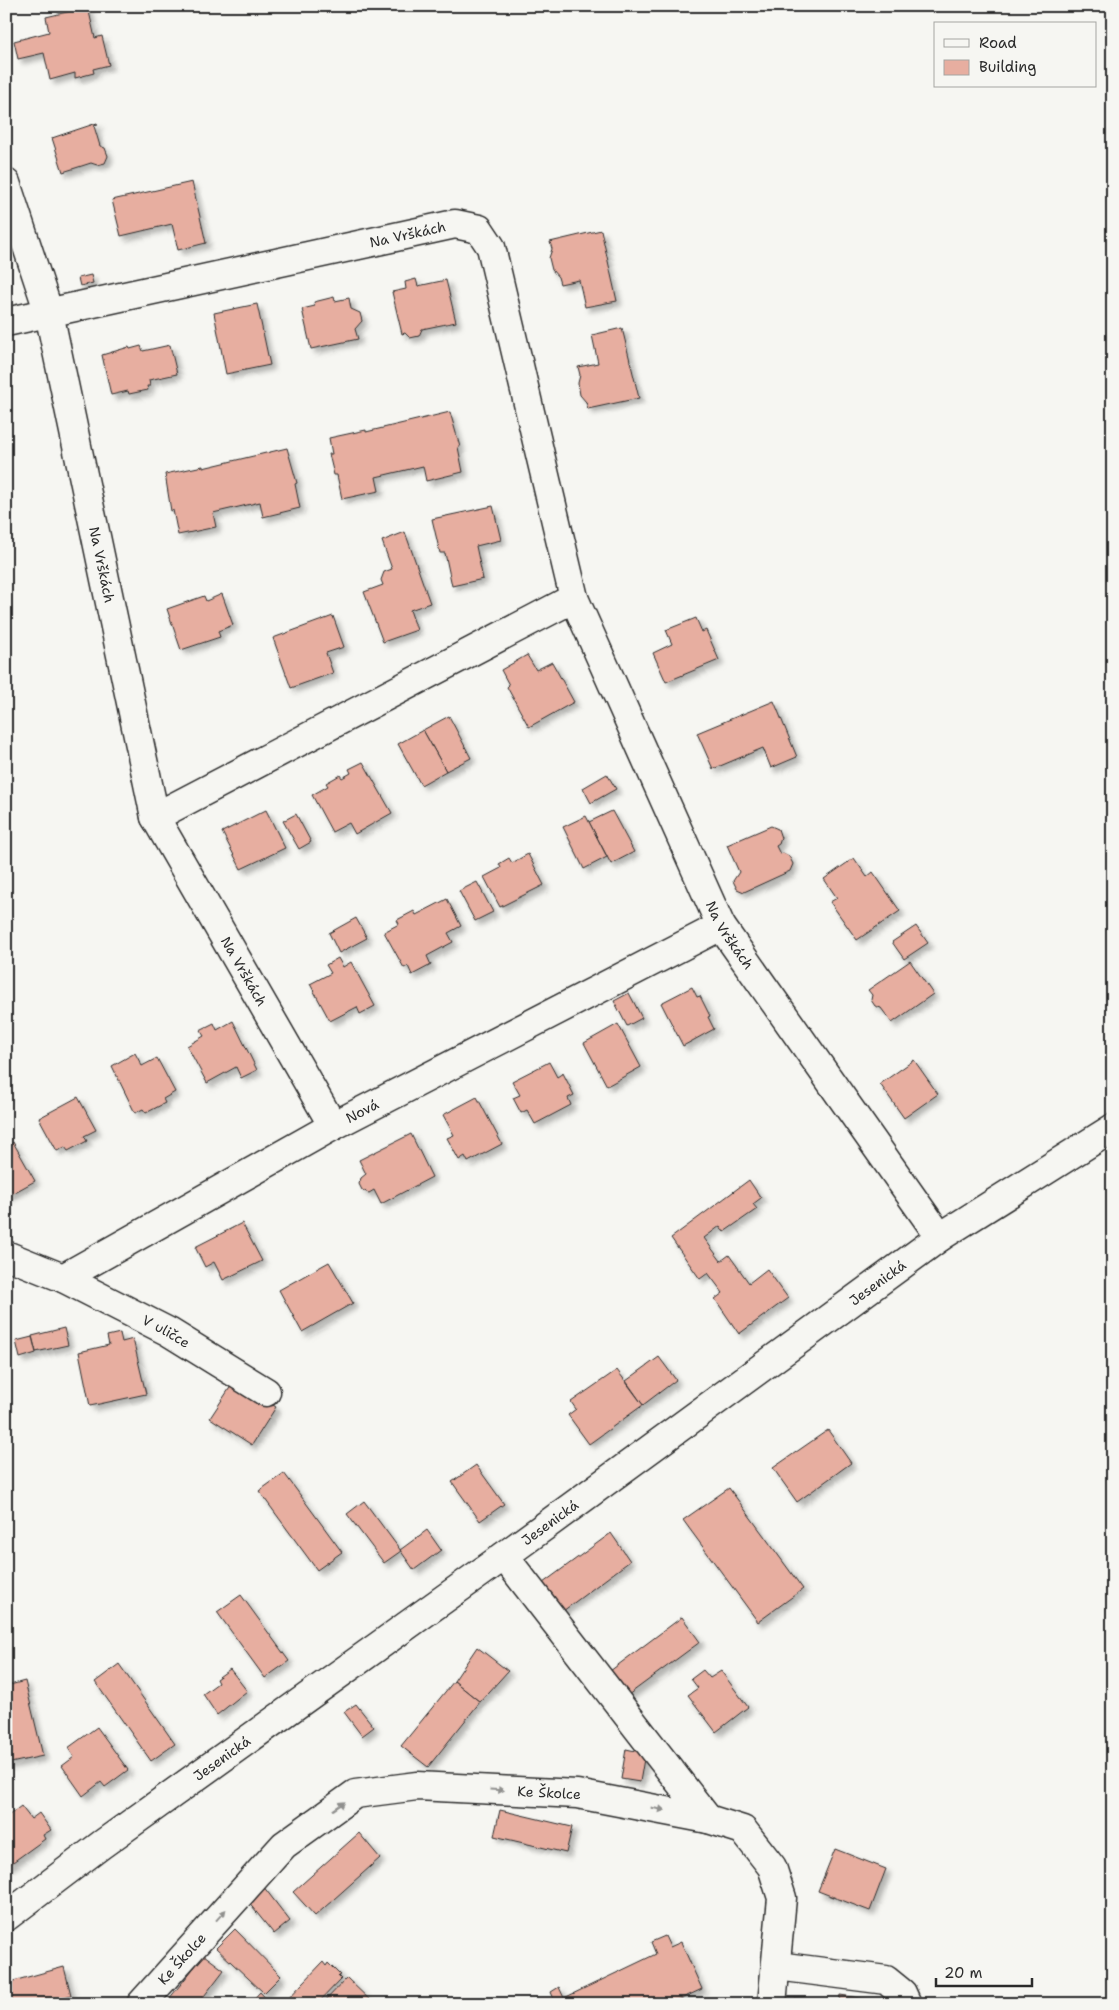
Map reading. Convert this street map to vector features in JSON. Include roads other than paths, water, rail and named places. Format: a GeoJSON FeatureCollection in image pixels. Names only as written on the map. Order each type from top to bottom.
{"type":"FeatureCollection","features":[{"type":"Feature","properties":{"kind":"street","name":"Na Vrškách"},"geometry":{"type":"LineString","coordinates":[[6,183],[49,313],[154,817],[333,1126]]}},
{"type":"Feature","properties":{"kind":"street","name":"Na Vrškách"},"geometry":{"type":"LineString","coordinates":[[6,322],[455,224],[479,229],[491,247],[574,598],[721,926],[940,1237]]}},
{"type":"Feature","properties":{"kind":"street"},"geometry":{"type":"LineString","coordinates":[[154,817],[574,598]]}},
{"type":"Feature","properties":{"kind":"street","name":"Nová"},"geometry":{"type":"LineString","coordinates":[[63,1278],[333,1126],[721,926]]}},
{"type":"Feature","properties":{"kind":"street","name":"Jesenická"},"geometry":{"type":"LineString","coordinates":[[6,1917],[101,1845],[504,1556],[940,1237],[1107,1132]]}},
{"type":"Feature","properties":{"kind":"street"},"geometry":{"type":"LineString","coordinates":[[6,1255],[63,1278]]}},
{"type":"Feature","properties":{"kind":"street","name":"V uličce"},"geometry":{"type":"LineString","coordinates":[[63,1278],[168,1332],[266,1392]]}},
{"type":"Feature","properties":{"kind":"street"},"geometry":{"type":"LineString","coordinates":[[504,1556],[708,1819]]}},
{"type":"Feature","properties":{"kind":"street","name":"Ke Školce"},"geometry":{"type":"LineString","coordinates":[[141,2004],[284,1845],[355,1794],[417,1786],[577,1794],[708,1819],[743,1830],[772,1867],[782,1898],[772,2004]]}},
{"type":"Feature","properties":{"kind":"street"},"geometry":{"type":"LineString","coordinates":[[777,1966],[886,1980],[902,1993],[907,2004]]}}]}
